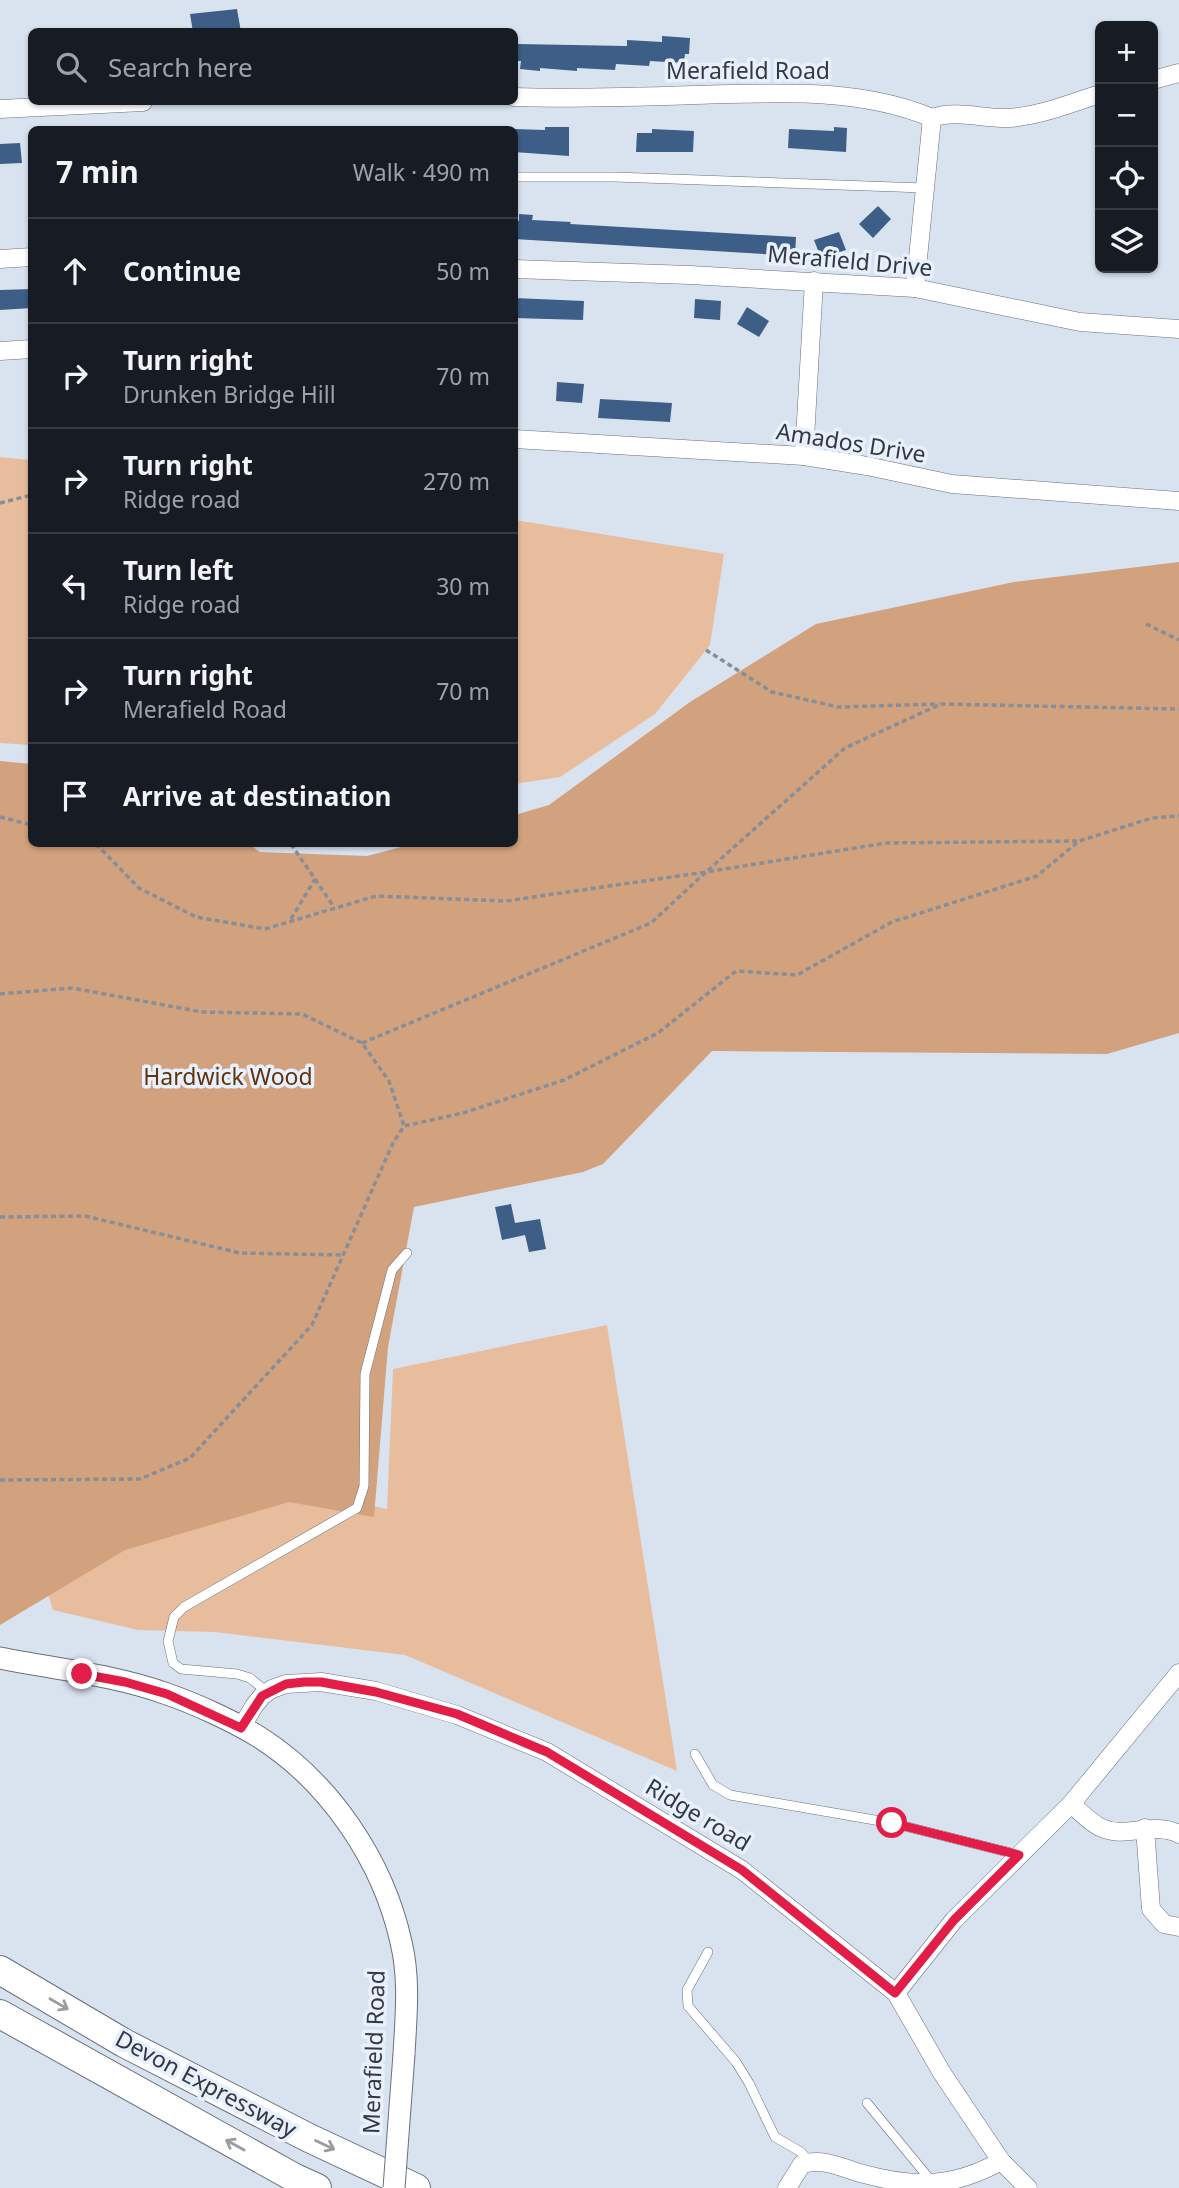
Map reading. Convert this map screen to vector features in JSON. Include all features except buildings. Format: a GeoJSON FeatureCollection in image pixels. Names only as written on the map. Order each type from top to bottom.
{"type":"FeatureCollection","features":[{"type":"Feature","properties":{"kind":"highway","name":"Devon Expressway"},"geometry":{"type":"LineString","coordinates":[[0,1970],[124,2043],[309,2138],[416,2188]]}},
{"type":"Feature","properties":{"kind":"highway","name":"Devon Expressway"},"geometry":{"type":"LineString","coordinates":[[0,2014],[317,2188]]}},
{"type":"Feature","properties":{"kind":"street"},"geometry":{"type":"LineString","coordinates":[[1158,79],[1179,74]]}},
{"type":"Feature","properties":{"kind":"street","name":"Merafield Road"},"geometry":{"type":"LineString","coordinates":[[518,97],[579,99],[790,92],[857,98],[932,118],[945,114],[1008,118],[1095,95]]}},
{"type":"Feature","properties":{"kind":"street"},"geometry":{"type":"LineString","coordinates":[[0,109],[82,105]]}},
{"type":"Feature","properties":{"kind":"street"},"geometry":{"type":"LineString","coordinates":[[915,288],[932,118]]}},
{"type":"Feature","properties":{"kind":"street"},"geometry":{"type":"LineString","coordinates":[[0,258],[28,257]]}},
{"type":"Feature","properties":{"kind":"street","name":"Merafield Drive"},"geometry":{"type":"LineString","coordinates":[[518,269],[814,281],[915,288],[1080,322],[1179,329]]}},
{"type":"Feature","properties":{"kind":"street"},"geometry":{"type":"LineString","coordinates":[[804,456],[814,281]]}},
{"type":"Feature","properties":{"kind":"street"},"geometry":{"type":"LineString","coordinates":[[0,351],[28,349]]}},
{"type":"Feature","properties":{"kind":"street","name":"Amados Drive"},"geometry":{"type":"LineString","coordinates":[[518,439],[804,456],[952,484],[1179,501]]}},
{"type":"Feature","properties":{"kind":"street","name":"Merafield Road"},"geometry":{"type":"LineString","coordinates":[[0,1658],[125,1682],[167,1694],[241,1728],[292,1762],[347,1822],[373,1865],[391,1908],[402,1943],[407,1976],[394,2188]]}},
{"type":"Feature","properties":{"kind":"street"},"geometry":{"type":"LineString","coordinates":[[895,1993],[954,1920],[1071,1804],[1179,1673]]}},
{"type":"Feature","properties":{"kind":"street","name":"Ridge road"},"geometry":{"type":"LineString","coordinates":[[267,1692],[286,1684],[321,1682],[376,1692],[457,1714],[547,1752],[742,1870],[895,1993],[942,2073],[1001,2161],[1028,2188]]}},
{"type":"Feature","properties":{"kind":"street"},"geometry":{"type":"LineString","coordinates":[[241,1728],[254,1706],[267,1692]]}},
{"type":"Feature","properties":{"kind":"street"},"geometry":{"type":"LineString","coordinates":[[1071,1804],[1102,1829],[1118,1831],[1167,1828],[1179,1834]]}},
{"type":"Feature","properties":{"kind":"street"},"geometry":{"type":"LineString","coordinates":[[1145,1828],[1151,1909],[1164,1924],[1179,1927]]}},
{"type":"Feature","properties":{"kind":"street"},"geometry":{"type":"LineString","coordinates":[[788,2188],[802,2164],[816,2160],[882,2181],[936,2187],[966,2181],[1001,2161]]}},
{"type":"Feature","properties":{"kind":"lane"},"geometry":{"type":"LineString","coordinates":[[518,177],[629,177],[924,188]]}},
{"type":"Feature","properties":{"kind":"lane"},"geometry":{"type":"LineString","coordinates":[[267,1692],[250,1678],[237,1674],[181,1669],[173,1663],[168,1641],[174,1617],[184,1607],[356,1508],[364,1486],[365,1374],[392,1270],[407,1253]]}},
{"type":"Feature","properties":{"kind":"lane"},"geometry":{"type":"LineString","coordinates":[[695,1754],[713,1785],[730,1796],[892,1823],[1019,1855]]}},
{"type":"Feature","properties":{"kind":"lane"},"geometry":{"type":"LineString","coordinates":[[708,1952],[687,1990],[688,2006],[736,2062],[775,2137],[801,2152],[810,2162]]}},
{"type":"Feature","properties":{"kind":"lane"},"geometry":{"type":"LineString","coordinates":[[867,2102],[936,2187]]}},
{"type":"Feature","properties":{"kind":"path"},"geometry":{"type":"LineString","coordinates":[[0,503],[28,496]]}},
{"type":"Feature","properties":{"kind":"path"},"geometry":{"type":"LineString","coordinates":[[1146,624],[1179,640]]}},
{"type":"Feature","properties":{"kind":"path"},"geometry":{"type":"LineString","coordinates":[[706,650],[772,692],[838,707],[941,704],[1179,709]]}},
{"type":"Feature","properties":{"kind":"path"},"geometry":{"type":"LineString","coordinates":[[362,1043],[651,923],[845,748],[941,704]]}},
{"type":"Feature","properties":{"kind":"path"},"geometry":{"type":"LineString","coordinates":[[99,847],[139,888],[196,917],[265,929],[376,896],[506,901],[624,886],[886,843],[1079,841],[1152,818],[1179,816]]}},
{"type":"Feature","properties":{"kind":"path"},"geometry":{"type":"LineString","coordinates":[[0,817],[28,824]]}},
{"type":"Feature","properties":{"kind":"path"},"geometry":{"type":"LineString","coordinates":[[0,1480],[140,1479],[190,1458],[312,1325],[393,1143],[404,1126],[463,1113],[564,1080],[658,1033],[736,971],[797,975],[892,922],[1037,876],[1079,841]]}},
{"type":"Feature","properties":{"kind":"path"},"geometry":{"type":"LineString","coordinates":[[293,847],[334,907]]}},
{"type":"Feature","properties":{"kind":"path"},"geometry":{"type":"LineString","coordinates":[[290,921],[315,879]]}},
{"type":"Feature","properties":{"kind":"path"},"geometry":{"type":"LineString","coordinates":[[0,994],[72,988],[202,1012],[302,1014],[362,1043],[389,1081],[404,1126]]}},
{"type":"Feature","properties":{"kind":"path"},"geometry":{"type":"LineString","coordinates":[[0,1217],[85,1216],[240,1253],[342,1255]]}},
{"type":"Feature","properties":{"kind":"shaded area"},"geometry":{"type":"Polygon","coordinates":[[[0,457],[28,460],[28,745],[0,743],[0,457]]]}},
{"type":"Feature","properties":{"kind":"shaded area"},"geometry":{"type":"Polygon","coordinates":[[[518,520],[724,554],[710,645],[655,714],[560,777],[518,784],[518,520]]]}},
{"type":"Feature","properties":{"kind":"shaded area"},"geometry":{"type":"Polygon","coordinates":[[[607,1325],[677,1771],[405,1655],[214,1632],[138,1630],[53,1610],[41,1573],[285,1488],[387,1509],[393,1369],[607,1325]]]}},
{"type":"Feature","properties":{"kind":"green space","name":"Hardwick Wood"},"geometry":{"type":"Polygon","coordinates":[[[1179,562],[1179,1033],[1107,1054],[712,1051],[603,1164],[583,1172],[414,1207],[388,1347],[374,1517],[289,1502],[125,1550],[0,1625],[0,761],[28,764],[28,847],[253,847],[260,852],[367,856],[402,847],[518,847],[518,814],[549,805],[690,702],[816,624],[1014,582],[1179,562]]]}},
{"type":"Feature","properties":{"kind":"route"},"geometry":{"type":"LineString","coordinates":[[82,1674],[167,1694],[241,1728],[262,1696],[286,1684],[304,1682],[321,1682],[376,1692],[457,1714],[547,1752],[742,1870],[895,1993],[954,1920],[1019,1855],[892,1823]]}}]}
